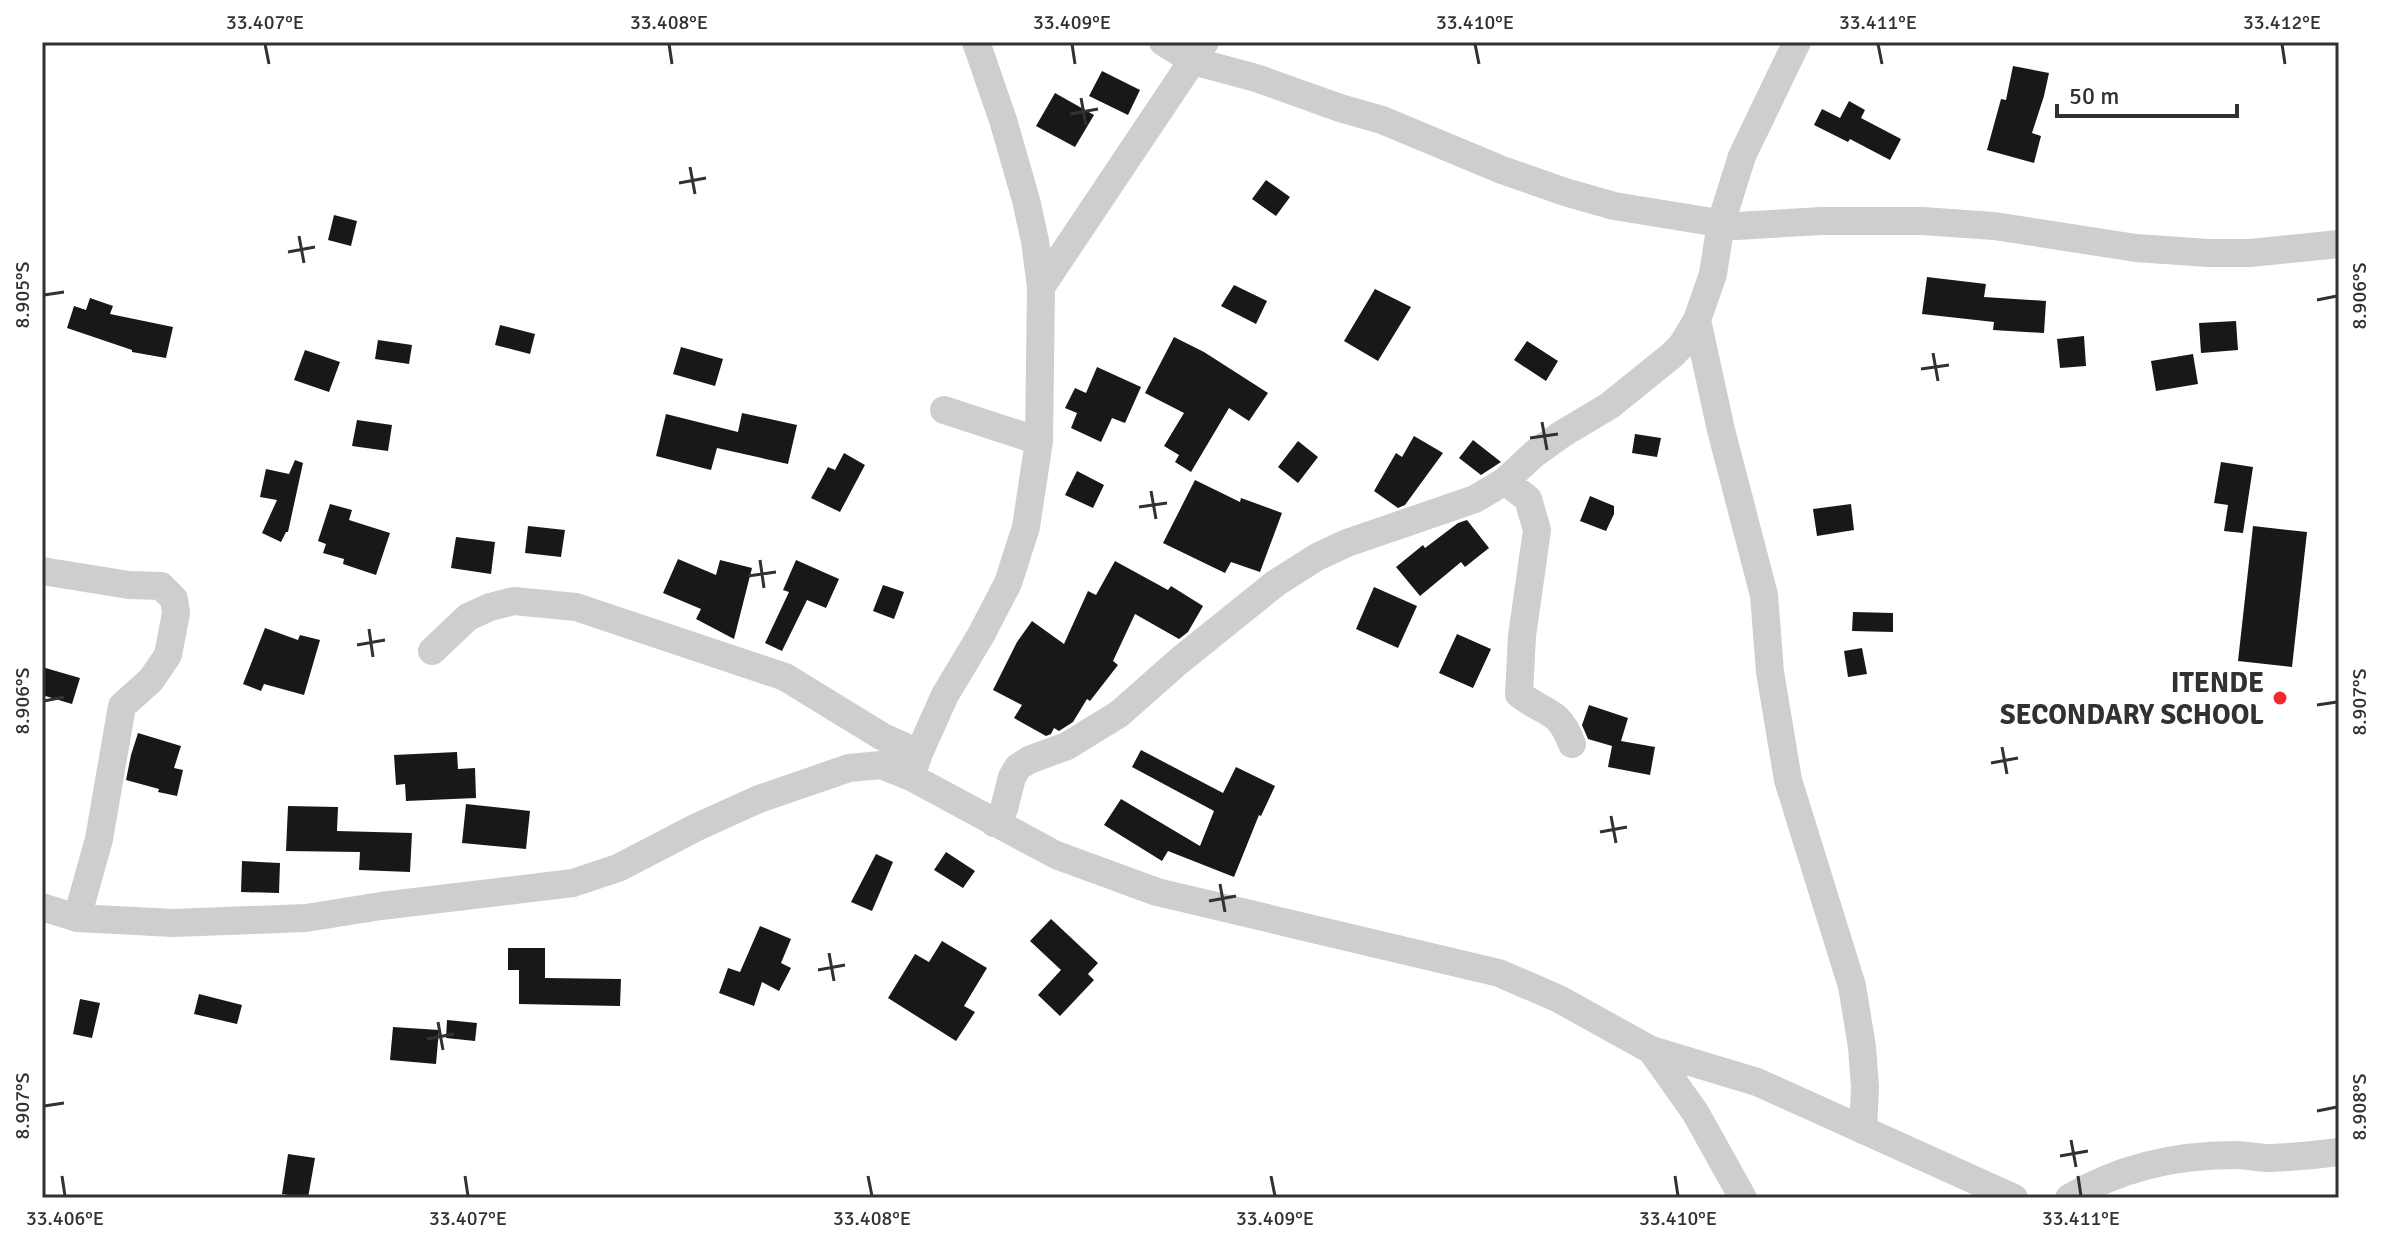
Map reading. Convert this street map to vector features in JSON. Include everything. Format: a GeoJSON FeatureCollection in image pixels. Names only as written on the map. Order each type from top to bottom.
{"type":"FeatureCollection","features":[{"type":"Feature","properties":{"kind":"street"},"geometry":{"type":"LineString","coordinates":[[915,765],[945,695],[1008,583],[1026,527],[1039,441],[1041,287],[1035,241],[1003,120],[976,42]]}},
{"type":"Feature","properties":{"kind":"street"},"geometry":{"type":"LineString","coordinates":[[1163,42],[1199,52],[1256,78],[1340,108],[1382,120],[1502,170],[1614,206],[1737,226],[1822,221],[1922,221],[1994,226],[2136,248],[2208,253],[2250,253],[2339,244]]}},
{"type":"Feature","properties":{"kind":"street"},"geometry":{"type":"LineString","coordinates":[[994,823],[1004,809],[1012,777],[1018,767],[1067,746],[1119,714],[1276,583],[1317,557],[1347,543],[1475,499],[1505,481],[1562,434],[1609,406],[1682,345],[1697,320],[1713,274],[1721,223],[1742,156],[1797,42]]}},
{"type":"Feature","properties":{"kind":"street"},"geometry":{"type":"LineString","coordinates":[[1041,287],[1199,52]]}},
{"type":"Feature","properties":{"kind":"street"},"geometry":{"type":"LineString","coordinates":[[1697,320],[1721,430],[1764,595],[1770,672],[1788,780],[1852,986],[1862,1047],[1865,1087],[1863,1130]]}},
{"type":"Feature","properties":{"kind":"street"},"geometry":{"type":"LineString","coordinates":[[944,410],[1039,441]]}},
{"type":"Feature","properties":{"kind":"street"},"geometry":{"type":"LineString","coordinates":[[1505,481],[1528,499],[1537,530],[1522,636],[1519,694],[1558,717],[1572,744]]}},
{"type":"Feature","properties":{"kind":"street"},"geometry":{"type":"LineString","coordinates":[[42,571],[129,585],[161,586],[174,599],[176,613],[168,655],[151,680],[122,706],[99,839],[77,918]]}},
{"type":"Feature","properties":{"kind":"street"},"geometry":{"type":"LineString","coordinates":[[432,651],[468,617],[514,601],[576,607],[785,677],[883,737],[968,806],[1056,855],[1157,892],[1499,973],[1559,999],[1651,1050],[1757,1082],[2014,1198]]}},
{"type":"Feature","properties":{"kind":"street"},"geometry":{"type":"LineString","coordinates":[[42,907],[77,918],[173,923],[306,918],[573,883],[618,868],[759,799],[849,768],[915,765]]}},
{"type":"Feature","properties":{"kind":"street"},"geometry":{"type":"LineString","coordinates":[[1651,1050],[1695,1112],[1743,1198]]}},
{"type":"Feature","properties":{"kind":"street"},"geometry":{"type":"LineString","coordinates":[[2069,1198],[2122,1172],[2173,1160],[2235,1155],[2269,1158],[2339,1152]]}},
{"type":"Feature","properties":{"kind":"building"},"geometry":{"type":"Polygon","coordinates":[[[2013,66],[2049,73],[2032,133],[2041,136],[2034,163],[1987,150],[2001,99],[2006,100],[2013,66]]]}},
{"type":"Feature","properties":{"kind":"building"},"geometry":{"type":"Polygon","coordinates":[[[1102,71],[1140,90],[1128,115],[1089,96],[1102,71]]]}},
{"type":"Feature","properties":{"kind":"building"},"geometry":{"type":"Polygon","coordinates":[[[1055,93],[1094,115],[1075,147],[1036,126],[1055,93]]]}},
{"type":"Feature","properties":{"kind":"building"},"geometry":{"type":"Polygon","coordinates":[[[1849,101],[1865,110],[1861,118],[1901,139],[1890,160],[1814,125],[1822,109],[1840,118],[1849,101]]]}},
{"type":"Feature","properties":{"kind":"building"},"geometry":{"type":"Polygon","coordinates":[[[1266,180],[1290,197],[1276,216],[1252,199],[1266,180]]]}},
{"type":"Feature","properties":{"kind":"building"},"geometry":{"type":"Polygon","coordinates":[[[334,215],[357,221],[351,246],[328,240],[334,215]]]}},
{"type":"Feature","properties":{"kind":"building"},"geometry":{"type":"Polygon","coordinates":[[[1927,277],[1986,284],[1984,297],[2046,301],[2044,333],[1993,330],[1994,322],[1922,314],[1927,277]]]}},
{"type":"Feature","properties":{"kind":"building"},"geometry":{"type":"Polygon","coordinates":[[[1234,285],[1267,301],[1256,324],[1221,306],[1234,285]]]}},
{"type":"Feature","properties":{"kind":"building"},"geometry":{"type":"Polygon","coordinates":[[[1375,289],[1411,307],[1378,361],[1344,341],[1375,289]]]}},
{"type":"Feature","properties":{"kind":"building"},"geometry":{"type":"Polygon","coordinates":[[[90,298],[113,306],[110,314],[173,327],[166,358],[132,352],[67,328],[74,306],[86,310],[90,298]]]}},
{"type":"Feature","properties":{"kind":"building"},"geometry":{"type":"Polygon","coordinates":[[[2236,321],[2238,350],[2201,353],[2199,323],[2236,321]]]}},
{"type":"Feature","properties":{"kind":"building"},"geometry":{"type":"Polygon","coordinates":[[[500,325],[535,334],[530,354],[495,345],[500,325]]]}},
{"type":"Feature","properties":{"kind":"building"},"geometry":{"type":"Polygon","coordinates":[[[2084,336],[2086,366],[2060,368],[2057,339],[2084,336]]]}},
{"type":"Feature","properties":{"kind":"building"},"geometry":{"type":"Polygon","coordinates":[[[1174,337],[1204,352],[1268,393],[1249,421],[1229,408],[1191,472],[1175,462],[1179,455],[1164,446],[1184,413],[1145,393],[1174,337]]]}},
{"type":"Feature","properties":{"kind":"building"},"geometry":{"type":"Polygon","coordinates":[[[378,340],[412,345],[409,364],[375,359],[378,340]]]}},
{"type":"Feature","properties":{"kind":"building"},"geometry":{"type":"Polygon","coordinates":[[[1527,341],[1558,361],[1546,381],[1514,360],[1527,341]]]}},
{"type":"Feature","properties":{"kind":"building"},"geometry":{"type":"Polygon","coordinates":[[[681,347],[723,359],[715,386],[673,374],[681,347]]]}},
{"type":"Feature","properties":{"kind":"building"},"geometry":{"type":"Polygon","coordinates":[[[305,350],[340,362],[329,392],[294,380],[305,350]]]}},
{"type":"Feature","properties":{"kind":"building"},"geometry":{"type":"Polygon","coordinates":[[[2193,354],[2198,384],[2156,391],[2151,361],[2193,354]]]}},
{"type":"Feature","properties":{"kind":"building"},"geometry":{"type":"Polygon","coordinates":[[[1097,367],[1141,387],[1125,423],[1112,418],[1101,442],[1071,428],[1077,413],[1065,408],[1075,388],[1086,393],[1097,367]]]}},
{"type":"Feature","properties":{"kind":"building"},"geometry":{"type":"Polygon","coordinates":[[[742,413],[797,425],[788,464],[717,448],[711,470],[656,456],[666,414],[738,432],[742,413]]]}},
{"type":"Feature","properties":{"kind":"building"},"geometry":{"type":"Polygon","coordinates":[[[357,420],[392,425],[388,451],[352,446],[357,420]]]}},
{"type":"Feature","properties":{"kind":"building"},"geometry":{"type":"Polygon","coordinates":[[[1635,434],[1661,438],[1657,457],[1632,453],[1635,434]]]}},
{"type":"Feature","properties":{"kind":"building"},"geometry":{"type":"Polygon","coordinates":[[[1414,436],[1443,453],[1405,505],[1398,508],[1374,491],[1396,453],[1402,457],[1414,436]]]}},
{"type":"Feature","properties":{"kind":"building"},"geometry":{"type":"Polygon","coordinates":[[[1473,440],[1501,462],[1481,475],[1459,458],[1473,440]]]}},
{"type":"Feature","properties":{"kind":"building"},"geometry":{"type":"Polygon","coordinates":[[[1298,441],[1318,457],[1298,483],[1278,467],[1298,441]]]}},
{"type":"Feature","properties":{"kind":"building"},"geometry":{"type":"Polygon","coordinates":[[[844,453],[865,465],[840,512],[811,498],[828,467],[835,470],[844,453]]]}},
{"type":"Feature","properties":{"kind":"building"},"geometry":{"type":"Polygon","coordinates":[[[295,460],[303,463],[288,532],[281,542],[262,533],[277,500],[260,497],[266,469],[289,474],[295,460]]]}},
{"type":"Feature","properties":{"kind":"building"},"geometry":{"type":"Polygon","coordinates":[[[2221,462],[2253,467],[2243,533],[2224,531],[2228,505],[2214,503],[2221,462]]]}},
{"type":"Feature","properties":{"kind":"building"},"geometry":{"type":"Polygon","coordinates":[[[1077,471],[1104,485],[1093,508],[1065,495],[1077,471]]]}},
{"type":"Feature","properties":{"kind":"building"},"geometry":{"type":"Polygon","coordinates":[[[1195,480],[1240,502],[1241,498],[1282,513],[1260,572],[1231,562],[1225,573],[1163,543],[1195,480]]]}},
{"type":"Feature","properties":{"kind":"building"},"geometry":{"type":"Polygon","coordinates":[[[1590,496],[1614,506],[1614,514],[1606,531],[1580,521],[1590,496]]]}},
{"type":"Feature","properties":{"kind":"building"},"geometry":{"type":"Polygon","coordinates":[[[330,504],[352,510],[349,520],[390,533],[376,575],[343,564],[344,559],[323,553],[326,544],[318,541],[330,504]]]}},
{"type":"Feature","properties":{"kind":"building"},"geometry":{"type":"Polygon","coordinates":[[[1851,504],[1854,530],[1817,536],[1813,509],[1851,504]]]}},
{"type":"Feature","properties":{"kind":"building"},"geometry":{"type":"Polygon","coordinates":[[[1467,520],[1489,548],[1465,567],[1461,562],[1420,596],[1396,567],[1423,545],[1425,548],[1458,523],[1467,520]]]}},
{"type":"Feature","properties":{"kind":"building"},"geometry":{"type":"Polygon","coordinates":[[[528,526],[565,530],[561,557],[525,553],[528,526]]]}},
{"type":"Feature","properties":{"kind":"building"},"geometry":{"type":"Polygon","coordinates":[[[2253,526],[2307,532],[2292,667],[2238,661],[2253,526]]]}},
{"type":"Feature","properties":{"kind":"building"},"geometry":{"type":"Polygon","coordinates":[[[456,537],[495,542],[491,574],[451,568],[456,537]]]}},
{"type":"Feature","properties":{"kind":"building"},"geometry":{"type":"Polygon","coordinates":[[[678,559],[716,575],[720,560],[752,568],[734,639],[696,619],[701,609],[663,593],[678,559]]]}},
{"type":"Feature","properties":{"kind":"building"},"geometry":{"type":"Polygon","coordinates":[[[796,560],[839,579],[826,608],[807,600],[782,651],[765,643],[789,592],[783,590],[796,560]]]}},
{"type":"Feature","properties":{"kind":"building"},"geometry":{"type":"Polygon","coordinates":[[[1115,561],[1168,590],[1171,586],[1203,606],[1188,632],[1179,639],[1135,614],[1113,661],[1118,665],[1090,701],[1087,699],[1073,722],[1059,731],[1054,728],[1046,736],[1014,718],[1022,705],[993,690],[1017,642],[1032,621],[1064,644],[1088,591],[1096,595],[1115,561]]]}},
{"type":"Feature","properties":{"kind":"building"},"geometry":{"type":"Polygon","coordinates":[[[883,585],[904,592],[894,619],[873,611],[883,585]]]}},
{"type":"Feature","properties":{"kind":"building"},"geometry":{"type":"Polygon","coordinates":[[[1374,587],[1417,606],[1398,648],[1356,629],[1374,587]]]}},
{"type":"Feature","properties":{"kind":"building"},"geometry":{"type":"Polygon","coordinates":[[[1853,612],[1893,613],[1893,632],[1852,631],[1853,612]]]}},
{"type":"Feature","properties":{"kind":"building"},"geometry":{"type":"Polygon","coordinates":[[[265,628],[298,640],[300,635],[320,640],[304,695],[264,684],[261,691],[243,684],[265,628]]]}},
{"type":"Feature","properties":{"kind":"building"},"geometry":{"type":"Polygon","coordinates":[[[1457,634],[1491,649],[1473,688],[1439,673],[1457,634]]]}},
{"type":"Feature","properties":{"kind":"building"},"geometry":{"type":"Polygon","coordinates":[[[1862,648],[1867,674],[1848,677],[1844,651],[1862,648]]]}},
{"type":"Feature","properties":{"kind":"building"},"geometry":{"type":"Polygon","coordinates":[[[42,667],[80,678],[72,704],[42,695],[42,667]]]}},
{"type":"Feature","properties":{"kind":"building"},"geometry":{"type":"Polygon","coordinates":[[[1589,705],[1628,718],[1621,741],[1655,747],[1650,775],[1608,767],[1612,746],[1588,739],[1582,725],[1589,705]]]}},
{"type":"Feature","properties":{"kind":"building"},"geometry":{"type":"Polygon","coordinates":[[[138,733],[181,746],[174,768],[183,770],[177,796],[126,780],[138,733]]]}},
{"type":"Feature","properties":{"kind":"building"},"geometry":{"type":"Polygon","coordinates":[[[1141,750],[1223,793],[1236,767],[1275,786],[1259,815],[1234,877],[1168,851],[1162,861],[1104,825],[1121,799],[1200,846],[1214,811],[1132,767],[1141,750]]]}},
{"type":"Feature","properties":{"kind":"building"},"geometry":{"type":"Polygon","coordinates":[[[457,752],[458,769],[475,768],[476,798],[406,801],[405,784],[396,785],[394,755],[457,752]]]}},
{"type":"Feature","properties":{"kind":"building"},"geometry":{"type":"Polygon","coordinates":[[[466,804],[530,811],[526,849],[462,843],[466,804]]]}},
{"type":"Feature","properties":{"kind":"building"},"geometry":{"type":"Polygon","coordinates":[[[288,806],[338,807],[337,831],[412,833],[410,872],[359,870],[360,852],[286,851],[288,806]]]}},
{"type":"Feature","properties":{"kind":"building"},"geometry":{"type":"Polygon","coordinates":[[[946,852],[975,871],[963,888],[934,870],[946,852]]]}},
{"type":"Feature","properties":{"kind":"building"},"geometry":{"type":"Polygon","coordinates":[[[876,854],[893,862],[872,911],[851,902],[876,854]]]}},
{"type":"Feature","properties":{"kind":"building"},"geometry":{"type":"Polygon","coordinates":[[[242,861],[280,863],[279,893],[241,892],[242,861]]]}},
{"type":"Feature","properties":{"kind":"building"},"geometry":{"type":"Polygon","coordinates":[[[1051,919],[1098,963],[1088,974],[1094,980],[1060,1016],[1038,995],[1061,970],[1030,941],[1051,919]]]}},
{"type":"Feature","properties":{"kind":"building"},"geometry":{"type":"Polygon","coordinates":[[[760,926],[791,939],[781,963],[791,968],[779,991],[762,982],[754,1006],[719,993],[728,968],[740,972],[760,926]]]}},
{"type":"Feature","properties":{"kind":"building"},"geometry":{"type":"Polygon","coordinates":[[[942,941],[987,968],[964,1006],[975,1012],[956,1041],[888,998],[915,954],[929,962],[942,941]]]}},
{"type":"Feature","properties":{"kind":"building"},"geometry":{"type":"Polygon","coordinates":[[[508,948],[545,948],[545,978],[621,979],[620,1006],[519,1004],[519,970],[508,970],[508,948]]]}},
{"type":"Feature","properties":{"kind":"building"},"geometry":{"type":"Polygon","coordinates":[[[199,994],[242,1005],[237,1024],[194,1014],[199,994]]]}},
{"type":"Feature","properties":{"kind":"building"},"geometry":{"type":"Polygon","coordinates":[[[80,999],[100,1003],[92,1038],[73,1034],[80,999]]]}},
{"type":"Feature","properties":{"kind":"building"},"geometry":{"type":"Polygon","coordinates":[[[447,1020],[477,1023],[475,1041],[446,1038],[447,1020]]]}},
{"type":"Feature","properties":{"kind":"building"},"geometry":{"type":"Polygon","coordinates":[[[393,1027],[439,1030],[436,1064],[390,1060],[393,1027]]]}},
{"type":"Feature","properties":{"kind":"building"},"geometry":{"type":"Polygon","coordinates":[[[288,1154],[315,1158],[308,1198],[282,1194],[288,1154]]]}},
{"type":"Feature","properties":{"kind":"place","name":"ITENDE SECONDARY SCHOOL"},"geometry":{"type":"Point","coordinates":[2280,698]}}]}
